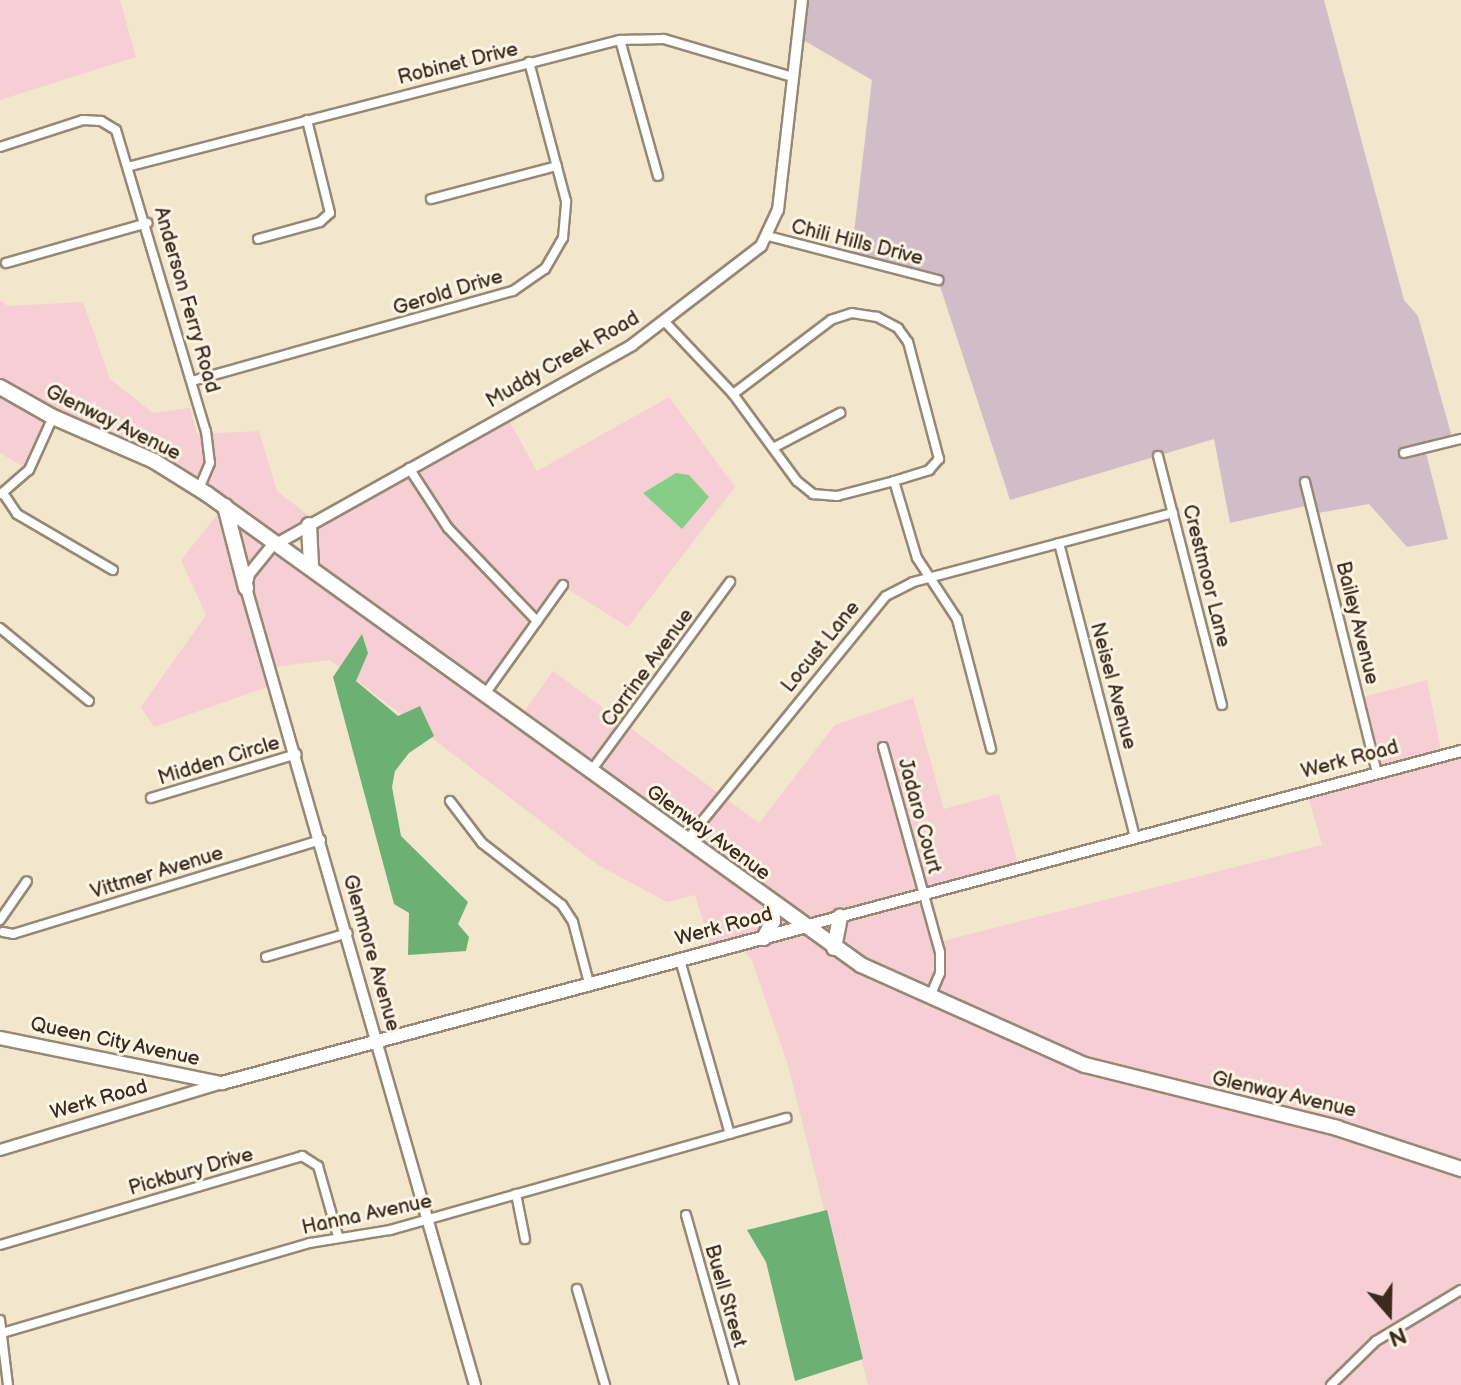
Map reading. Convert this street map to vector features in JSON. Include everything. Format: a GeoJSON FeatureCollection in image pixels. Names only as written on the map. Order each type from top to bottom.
{"type":"FeatureCollection","features":[{"type":"Feature","properties":{"kind":"main road","name":"Glenway Avenue"},"geometry":{"type":"LineString","coordinates":[[0,387],[53,417],[138,454],[225,506],[834,948],[929,998],[1085,1065],[1343,1129],[1461,1169]]}},
{"type":"Feature","properties":{"kind":"main road"},"geometry":{"type":"LineString","coordinates":[[225,506],[246,588]]}},
{"type":"Feature","properties":{"kind":"main road"},"geometry":{"type":"LineString","coordinates":[[309,525],[311,566]]}},
{"type":"Feature","properties":{"kind":"main road"},"geometry":{"type":"LineString","coordinates":[[764,938],[773,921],[772,904]]}},
{"type":"Feature","properties":{"kind":"main road"},"geometry":{"type":"LineString","coordinates":[[834,948],[840,917]]}},
{"type":"Feature","properties":{"kind":"main road","name":"Werk Road"},"geometry":{"type":"LineString","coordinates":[[222,1083],[803,927]]}},
{"type":"Feature","properties":{"kind":"main road","name":"Queen City Avenue"},"geometry":{"type":"LineString","coordinates":[[0,1038],[222,1083]]}},
{"type":"Feature","properties":{"kind":"street","name":"Muddy Creek Road"},"geometry":{"type":"LineString","coordinates":[[279,543],[632,345],[751,256],[768,236],[778,210],[802,0]]}},
{"type":"Feature","properties":{"kind":"street","name":"Robinet Drive"},"geometry":{"type":"LineString","coordinates":[[131,166],[620,40],[664,39],[792,77]]}},
{"type":"Feature","properties":{"kind":"street"},"geometry":{"type":"LineString","coordinates":[[620,40],[658,176]]}},
{"type":"Feature","properties":{"kind":"street","name":"Gerold Drive"},"geometry":{"type":"LineString","coordinates":[[192,381],[525,285],[552,261],[565,228],[566,201],[529,62]]}},
{"type":"Feature","properties":{"kind":"street","name":"Anderson Ferry Road"},"geometry":{"type":"LineString","coordinates":[[0,147],[83,120],[109,124],[131,166],[209,445],[209,470],[199,489]]}},
{"type":"Feature","properties":{"kind":"street"},"geometry":{"type":"LineString","coordinates":[[258,239],[320,222],[330,213],[307,120]]}},
{"type":"Feature","properties":{"kind":"street"},"geometry":{"type":"LineString","coordinates":[[431,199],[557,166]]}},
{"type":"Feature","properties":{"kind":"street"},"geometry":{"type":"LineString","coordinates":[[6,263],[147,223]]}},
{"type":"Feature","properties":{"kind":"street","name":"Chili Hills Drive"},"geometry":{"type":"LineString","coordinates":[[768,236],[938,280]]}},
{"type":"Feature","properties":{"kind":"street"},"geometry":{"type":"LineString","coordinates":[[664,321],[733,394],[797,481],[820,496],[894,481],[929,470],[941,453],[908,342],[891,323],[863,314],[837,317],[733,394]]}},
{"type":"Feature","properties":{"kind":"street"},"geometry":{"type":"LineString","coordinates":[[773,448],[840,413]]}},
{"type":"Feature","properties":{"kind":"street"},"geometry":{"type":"LineString","coordinates":[[53,417],[29,470],[1,494],[17,514],[113,570]]}},
{"type":"Feature","properties":{"kind":"street"},"geometry":{"type":"LineString","coordinates":[[1404,453],[1461,439]]}},
{"type":"Feature","properties":{"kind":"street","name":"Crestmoor Lane"},"geometry":{"type":"LineString","coordinates":[[1158,456],[1222,705]]}},
{"type":"Feature","properties":{"kind":"street"},"geometry":{"type":"LineString","coordinates":[[409,468],[448,528],[537,621]]}},
{"type":"Feature","properties":{"kind":"street"},"geometry":{"type":"LineString","coordinates":[[894,481],[917,558],[957,619],[991,749]]}},
{"type":"Feature","properties":{"kind":"street","name":"Bailey Avenue"},"geometry":{"type":"LineString","coordinates":[[1305,482],[1377,773]]}},
{"type":"Feature","properties":{"kind":"street","name":"Locust Lane"},"geometry":{"type":"LineString","coordinates":[[685,841],[873,607],[897,589],[1173,513]]}},
{"type":"Feature","properties":{"kind":"street"},"geometry":{"type":"LineString","coordinates":[[246,588],[256,560],[279,543]]}},
{"type":"Feature","properties":{"kind":"street","name":"Neisel Avenue"},"geometry":{"type":"LineString","coordinates":[[1059,543],[1135,837]]}},
{"type":"Feature","properties":{"kind":"street","name":"Corrine Avenue"},"geometry":{"type":"LineString","coordinates":[[591,772],[730,582]]}},
{"type":"Feature","properties":{"kind":"street"},"geometry":{"type":"LineString","coordinates":[[484,695],[563,585]]}},
{"type":"Feature","properties":{"kind":"street","name":"Glenmore Avenue"},"geometry":{"type":"LineString","coordinates":[[246,588],[297,754],[475,1385]]}},
{"type":"Feature","properties":{"kind":"street"},"geometry":{"type":"LineString","coordinates":[[0,628],[89,701]]}},
{"type":"Feature","properties":{"kind":"street","name":"Jadaro Court"},"geometry":{"type":"LineString","coordinates":[[883,747],[941,958],[929,998]]}},
{"type":"Feature","properties":{"kind":"street","name":"Werk Road"},"geometry":{"type":"LineString","coordinates":[[803,927],[1461,751]]}},
{"type":"Feature","properties":{"kind":"street","name":"Midden Circle"},"geometry":{"type":"LineString","coordinates":[[151,798],[297,754]]}},
{"type":"Feature","properties":{"kind":"street"},"geometry":{"type":"LineString","coordinates":[[450,801],[482,843],[562,905],[573,922],[589,983]]}},
{"type":"Feature","properties":{"kind":"street","name":"Vittmer Avenue"},"geometry":{"type":"LineString","coordinates":[[3,932],[13,934],[321,840]]}},
{"type":"Feature","properties":{"kind":"street"},"geometry":{"type":"LineString","coordinates":[[0,920],[27,881]]}},
{"type":"Feature","properties":{"kind":"street"},"geometry":{"type":"LineString","coordinates":[[266,957],[348,933]]}},
{"type":"Feature","properties":{"kind":"street"},"geometry":{"type":"LineString","coordinates":[[680,960],[730,1134]]}},
{"type":"Feature","properties":{"kind":"street","name":"Werk Road"},"geometry":{"type":"LineString","coordinates":[[0,1150],[222,1083]]}},
{"type":"Feature","properties":{"kind":"street","name":"Hanna Avenue"},"geometry":{"type":"LineString","coordinates":[[2,1333],[338,1236],[428,1219],[787,1118]]}},
{"type":"Feature","properties":{"kind":"street","name":"Pickbury Drive"},"geometry":{"type":"LineString","coordinates":[[0,1245],[302,1156],[318,1166],[338,1236]]}},
{"type":"Feature","properties":{"kind":"street"},"geometry":{"type":"LineString","coordinates":[[516,1194],[525,1239]]}},
{"type":"Feature","properties":{"kind":"street","name":"Buell Street"},"geometry":{"type":"LineString","coordinates":[[686,1215],[734,1385]]}},
{"type":"Feature","properties":{"kind":"street"},"geometry":{"type":"LineString","coordinates":[[577,1289],[605,1385]]}},
{"type":"Feature","properties":{"kind":"street"},"geometry":{"type":"LineString","coordinates":[[1331,1385],[1376,1341],[1461,1290]]}},
{"type":"Feature","properties":{"kind":"street"},"geometry":{"type":"LineString","coordinates":[[0,1320],[8,1385]]}},
{"type":"Feature","properties":{"kind":"shaded area"},"geometry":{"type":"Polygon","coordinates":[[[0,0],[120,0],[136,57],[0,100],[0,0]]]}},
{"type":"Feature","properties":{"kind":"shaded area"},"geometry":{"type":"Polygon","coordinates":[[[802,0],[1324,0],[1404,300],[1418,316],[1453,441],[1425,449],[1448,539],[1407,547],[1369,504],[1313,514],[1310,505],[1230,523],[1214,439],[1010,500],[938,280],[851,258],[872,80],[798,37],[802,0]]]}},
{"type":"Feature","properties":{"kind":"shaded area"},"geometry":{"type":"Polygon","coordinates":[[[0,300],[8,306],[83,302],[110,379],[153,413],[190,408],[197,434],[259,431],[277,491],[316,521],[506,415],[537,471],[669,397],[735,487],[628,627],[563,586],[484,695],[519,719],[553,671],[759,823],[835,725],[913,698],[944,809],[999,794],[1019,867],[923,893],[938,942],[1322,845],[1307,792],[1377,772],[1359,698],[1427,680],[1442,755],[1461,751],[1461,1385],[868,1385],[788,1065],[751,958],[729,939],[710,944],[695,895],[667,902],[598,865],[330,660],[272,667],[276,684],[154,727],[141,707],[206,615],[181,560],[224,506],[53,417],[29,470],[0,453],[0,300]],[[309,526],[280,543],[311,566],[309,526]]]}},
{"type":"Feature","properties":{"kind":"green space"},"geometry":{"type":"Polygon","coordinates":[[[676,473],[689,475],[709,497],[682,529],[643,493],[676,473]]]}},
{"type":"Feature","properties":{"kind":"green space"},"geometry":{"type":"Polygon","coordinates":[[[362,634],[368,653],[356,681],[398,716],[420,706],[434,736],[409,753],[395,771],[392,787],[401,836],[468,902],[458,924],[469,937],[466,951],[408,955],[409,913],[394,904],[333,677],[362,634]]]}},
{"type":"Feature","properties":{"kind":"green space"},"geometry":{"type":"Polygon","coordinates":[[[827,1210],[863,1359],[795,1381],[766,1262],[747,1230],[827,1210]]]}}]}
